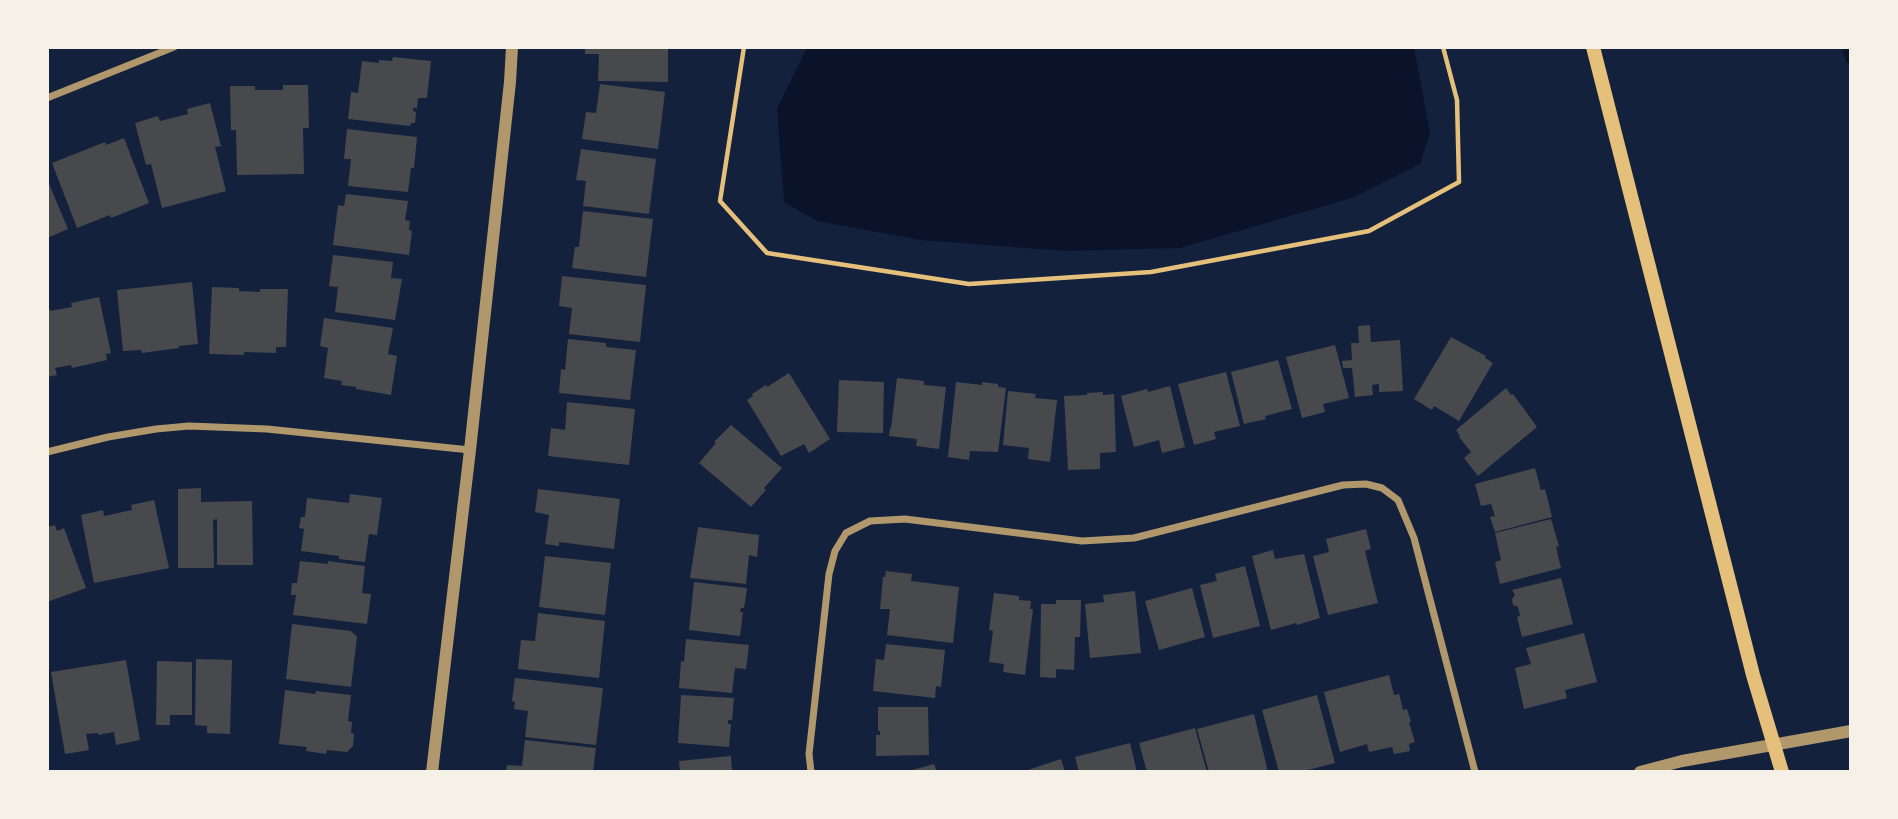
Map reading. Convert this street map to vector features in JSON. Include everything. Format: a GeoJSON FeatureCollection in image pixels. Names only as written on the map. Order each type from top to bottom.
{"type":"FeatureCollection","features":[{"type":"Feature","properties":{"kind":"main road"},"geometry":{"type":"LineString","coordinates":[[1593,47],[1753,675],[1782,772]]}},
{"type":"Feature","properties":{"kind":"street"},"geometry":{"type":"LineString","coordinates":[[47,98],[174,47]]}},
{"type":"Feature","properties":{"kind":"street"},"geometry":{"type":"LineString","coordinates":[[432,772],[470,450],[512,47]]}},
{"type":"Feature","properties":{"kind":"street"},"geometry":{"type":"LineString","coordinates":[[47,452],[107,437],[189,426],[267,429],[470,450]]}},
{"type":"Feature","properties":{"kind":"street"},"geometry":{"type":"LineString","coordinates":[[811,772],[809,754],[829,574],[835,551],[846,533],[870,521],[905,519],[1082,541],[1134,537],[1343,485],[1366,484],[1381,488],[1398,500],[1414,538],[1475,772]]}},
{"type":"Feature","properties":{"kind":"street"},"geometry":{"type":"LineString","coordinates":[[1640,772],[1682,761],[1851,731]]}},
{"type":"Feature","properties":{"kind":"path"},"geometry":{"type":"LineString","coordinates":[[744,47],[720,201],[767,253],[969,284],[1151,272],[1369,231],[1459,182],[1457,100],[1443,47]]}},
{"type":"Feature","properties":{"kind":"water"},"geometry":{"type":"Polygon","coordinates":[[[807,47],[1414,47],[1430,133],[1420,164],[1352,198],[1180,248],[1065,251],[920,240],[817,221],[784,202],[777,109],[807,47]]]}},
{"type":"Feature","properties":{"kind":"building"},"geometry":{"type":"Polygon","coordinates":[[[585,47],[668,47],[668,82],[598,81],[599,54],[585,54],[585,47]]]}},
{"type":"Feature","properties":{"kind":"building"},"geometry":{"type":"Polygon","coordinates":[[[393,57],[431,61],[427,98],[418,98],[417,108],[413,108],[416,112],[415,123],[410,126],[348,119],[351,92],[358,93],[362,61],[379,63],[379,60],[392,61],[393,57]]]}},
{"type":"Feature","properties":{"kind":"building"},"geometry":{"type":"Polygon","coordinates":[[[600,84],[665,92],[658,149],[582,139],[586,112],[596,113],[600,84]]]}},
{"type":"Feature","properties":{"kind":"building"},"geometry":{"type":"Polygon","coordinates":[[[283,85],[308,85],[309,128],[303,128],[304,174],[237,175],[236,130],[231,130],[230,86],[255,86],[255,90],[283,90],[283,85]]]}},
{"type":"Feature","properties":{"kind":"building"},"geometry":{"type":"Polygon","coordinates":[[[210,103],[221,146],[215,147],[226,191],[162,208],[151,164],[146,165],[135,123],[158,116],[160,121],[188,114],[187,109],[210,103]]]}},
{"type":"Feature","properties":{"kind":"building"},"geometry":{"type":"Polygon","coordinates":[[[347,129],[417,137],[408,192],[348,186],[351,159],[344,159],[347,129]]]}},
{"type":"Feature","properties":{"kind":"building"},"geometry":{"type":"Polygon","coordinates":[[[124,138],[149,203],[77,228],[52,163],[105,142],[106,145],[124,138]]]}},
{"type":"Feature","properties":{"kind":"building"},"geometry":{"type":"Polygon","coordinates":[[[581,149],[656,159],[649,214],[583,206],[586,181],[576,180],[581,149]]]}},
{"type":"Feature","properties":{"kind":"building"},"geometry":{"type":"Polygon","coordinates":[[[47,179],[68,229],[47,238],[47,179]]]}},
{"type":"Feature","properties":{"kind":"building"},"geometry":{"type":"Polygon","coordinates":[[[346,194],[408,201],[405,220],[410,221],[409,230],[412,231],[409,255],[333,245],[338,205],[344,206],[346,194]]]}},
{"type":"Feature","properties":{"kind":"building"},"geometry":{"type":"Polygon","coordinates":[[[583,211],[653,219],[646,277],[572,268],[575,247],[579,247],[583,211]]]}},
{"type":"Feature","properties":{"kind":"building"},"geometry":{"type":"Polygon","coordinates":[[[333,255],[393,262],[391,278],[402,279],[395,320],[335,312],[338,287],[329,286],[333,255]]]}},
{"type":"Feature","properties":{"kind":"building"},"geometry":{"type":"Polygon","coordinates":[[[562,276],[646,285],[640,342],[569,334],[572,308],[559,306],[562,276]]]}},
{"type":"Feature","properties":{"kind":"building"},"geometry":{"type":"Polygon","coordinates":[[[192,282],[198,344],[142,353],[141,350],[123,351],[117,290],[192,282]]]}},
{"type":"Feature","properties":{"kind":"building"},"geometry":{"type":"Polygon","coordinates":[[[212,287],[260,292],[260,289],[288,289],[286,347],[276,347],[276,353],[209,354],[212,287]]]}},
{"type":"Feature","properties":{"kind":"building"},"geometry":{"type":"Polygon","coordinates":[[[99,297],[111,353],[106,354],[107,360],[72,368],[71,365],[55,368],[57,375],[47,377],[47,310],[72,307],[71,303],[99,297]]]}},
{"type":"Feature","properties":{"kind":"building"},"geometry":{"type":"Polygon","coordinates":[[[324,318],[393,328],[388,354],[397,356],[391,395],[356,389],[341,385],[342,381],[324,378],[328,348],[320,346],[324,318]]]}},
{"type":"Feature","properties":{"kind":"building"},"geometry":{"type":"Polygon","coordinates":[[[1370,325],[1371,342],[1400,340],[1403,391],[1379,392],[1379,384],[1372,385],[1373,395],[1355,397],[1352,368],[1343,368],[1342,361],[1352,360],[1351,343],[1359,343],[1358,326],[1370,325]]]}},
{"type":"Feature","properties":{"kind":"building"},"geometry":{"type":"Polygon","coordinates":[[[1451,337],[1486,356],[1485,358],[1493,363],[1459,421],[1434,406],[1432,410],[1414,399],[1451,337]]]}},
{"type":"Feature","properties":{"kind":"building"},"geometry":{"type":"Polygon","coordinates":[[[568,339],[606,343],[606,347],[636,350],[630,400],[559,393],[561,369],[565,370],[568,339]]]}},
{"type":"Feature","properties":{"kind":"building"},"geometry":{"type":"Polygon","coordinates":[[[1335,345],[1349,398],[1323,404],[1325,412],[1302,418],[1286,357],[1335,345]]]}},
{"type":"Feature","properties":{"kind":"building"},"geometry":{"type":"Polygon","coordinates":[[[1278,360],[1292,409],[1244,424],[1231,372],[1278,360]]]}},
{"type":"Feature","properties":{"kind":"building"},"geometry":{"type":"Polygon","coordinates":[[[1226,372],[1240,426],[1214,432],[1216,439],[1194,445],[1178,384],[1226,372]]]}},
{"type":"Feature","properties":{"kind":"building"},"geometry":{"type":"Polygon","coordinates":[[[789,373],[830,439],[809,453],[804,444],[781,456],[747,400],[766,385],[767,387],[789,373]]]}},
{"type":"Feature","properties":{"kind":"building"},"geometry":{"type":"Polygon","coordinates":[[[897,378],[946,387],[939,449],[916,446],[917,439],[889,436],[897,378]]]}},
{"type":"Feature","properties":{"kind":"building"},"geometry":{"type":"Polygon","coordinates":[[[839,380],[884,382],[883,433],[837,432],[839,380]]]}},
{"type":"Feature","properties":{"kind":"building"},"geometry":{"type":"Polygon","coordinates":[[[956,382],[982,385],[982,382],[1006,388],[998,452],[970,451],[969,460],[948,457],[956,382]]]}},
{"type":"Feature","properties":{"kind":"building"},"geometry":{"type":"Polygon","coordinates":[[[1170,386],[1185,447],[1162,453],[1159,440],[1134,447],[1121,396],[1170,386]]]}},
{"type":"Feature","properties":{"kind":"building"},"geometry":{"type":"Polygon","coordinates":[[[1506,388],[1537,427],[1478,476],[1464,458],[1471,452],[1456,430],[1506,388]]]}},
{"type":"Feature","properties":{"kind":"building"},"geometry":{"type":"Polygon","coordinates":[[[1008,391],[1036,394],[1035,398],[1057,400],[1050,462],[1028,459],[1029,448],[1003,445],[1008,391]]]}},
{"type":"Feature","properties":{"kind":"building"},"geometry":{"type":"Polygon","coordinates":[[[1103,392],[1103,395],[1114,394],[1116,452],[1100,453],[1100,469],[1068,470],[1064,396],[1103,392]]]}},
{"type":"Feature","properties":{"kind":"building"},"geometry":{"type":"Polygon","coordinates":[[[567,402],[635,409],[629,465],[548,456],[551,428],[565,430],[567,402]]]}},
{"type":"Feature","properties":{"kind":"building"},"geometry":{"type":"Polygon","coordinates":[[[731,425],[782,468],[751,507],[699,463],[731,425]]]}},
{"type":"Feature","properties":{"kind":"building"},"geometry":{"type":"Polygon","coordinates":[[[1535,468],[1541,490],[1545,489],[1552,517],[1495,532],[1490,517],[1495,516],[1491,504],[1481,506],[1475,484],[1535,468]]]}},
{"type":"Feature","properties":{"kind":"building"},"geometry":{"type":"Polygon","coordinates":[[[201,488],[201,502],[252,501],[253,565],[217,565],[217,519],[213,520],[214,568],[178,568],[178,489],[201,488]]]}},
{"type":"Feature","properties":{"kind":"building"},"geometry":{"type":"Polygon","coordinates":[[[538,489],[620,499],[614,549],[559,542],[559,546],[545,544],[549,515],[535,512],[538,489]]]}},
{"type":"Feature","properties":{"kind":"building"},"geometry":{"type":"Polygon","coordinates":[[[350,494],[382,498],[377,535],[369,534],[365,562],[301,551],[304,529],[299,528],[301,517],[305,517],[307,498],[349,503],[350,494]]]}},
{"type":"Feature","properties":{"kind":"building"},"geometry":{"type":"Polygon","coordinates":[[[154,500],[169,568],[94,583],[81,515],[103,510],[104,516],[132,510],[131,505],[154,500]]]}},
{"type":"Feature","properties":{"kind":"building"},"geometry":{"type":"Polygon","coordinates":[[[1551,519],[1559,546],[1556,547],[1561,568],[1500,584],[1495,562],[1501,560],[1495,533],[1551,519]]]}},
{"type":"Feature","properties":{"kind":"building"},"geometry":{"type":"Polygon","coordinates":[[[55,525],[57,531],[64,528],[86,588],[47,602],[47,527],[55,525]]]}},
{"type":"Feature","properties":{"kind":"building"},"geometry":{"type":"Polygon","coordinates":[[[698,527],[759,535],[757,557],[749,555],[746,584],[690,578],[698,527]]]}},
{"type":"Feature","properties":{"kind":"building"},"geometry":{"type":"Polygon","coordinates":[[[1366,529],[1371,549],[1365,551],[1378,603],[1328,615],[1313,556],[1329,552],[1326,539],[1366,529]]]}},
{"type":"Feature","properties":{"kind":"building"},"geometry":{"type":"Polygon","coordinates":[[[1273,550],[1275,559],[1304,554],[1320,618],[1271,630],[1252,556],[1273,550]]]}},
{"type":"Feature","properties":{"kind":"building"},"geometry":{"type":"Polygon","coordinates":[[[545,556],[611,563],[605,615],[539,607],[545,556]]]}},
{"type":"Feature","properties":{"kind":"building"},"geometry":{"type":"Polygon","coordinates":[[[300,561],[328,564],[328,561],[365,566],[362,593],[371,594],[367,624],[293,615],[296,595],[291,595],[292,583],[297,583],[300,561]]]}},
{"type":"Feature","properties":{"kind":"building"},"geometry":{"type":"Polygon","coordinates":[[[1245,566],[1260,626],[1213,638],[1200,585],[1217,581],[1215,574],[1245,566]]]}},
{"type":"Feature","properties":{"kind":"building"},"geometry":{"type":"Polygon","coordinates":[[[886,571],[912,574],[911,581],[959,587],[953,643],[887,635],[890,609],[880,609],[886,571]]]}},
{"type":"Feature","properties":{"kind":"building"},"geometry":{"type":"Polygon","coordinates":[[[1561,578],[1573,624],[1522,637],[1517,617],[1520,616],[1518,607],[1513,605],[1512,599],[1515,595],[1512,590],[1561,578]]]}},
{"type":"Feature","properties":{"kind":"building"},"geometry":{"type":"Polygon","coordinates":[[[694,582],[747,588],[744,608],[741,608],[740,612],[743,612],[740,636],[689,630],[694,582]]]}},
{"type":"Feature","properties":{"kind":"building"},"geometry":{"type":"Polygon","coordinates":[[[1192,588],[1205,637],[1159,650],[1145,601],[1192,588]]]}},
{"type":"Feature","properties":{"kind":"building"},"geometry":{"type":"Polygon","coordinates":[[[1135,591],[1141,653],[1090,658],[1085,604],[1104,602],[1103,595],[1135,591]]]}},
{"type":"Feature","properties":{"kind":"building"},"geometry":{"type":"Polygon","coordinates":[[[994,593],[1019,596],[1019,600],[1031,601],[1030,609],[1033,609],[1025,675],[1003,672],[1004,664],[989,662],[993,631],[989,630],[994,593]]]}},
{"type":"Feature","properties":{"kind":"building"},"geometry":{"type":"Polygon","coordinates":[[[1056,600],[1081,600],[1080,637],[1075,637],[1074,670],[1056,669],[1056,678],[1040,677],[1041,604],[1056,604],[1056,600]]]}},
{"type":"Feature","properties":{"kind":"building"},"geometry":{"type":"Polygon","coordinates":[[[538,613],[605,621],[599,678],[518,669],[521,640],[535,641],[538,613]]]}},
{"type":"Feature","properties":{"kind":"building"},"geometry":{"type":"Polygon","coordinates":[[[292,624],[351,631],[357,637],[351,687],[286,679],[292,624]]]}},
{"type":"Feature","properties":{"kind":"building"},"geometry":{"type":"Polygon","coordinates":[[[1584,633],[1597,682],[1565,690],[1567,698],[1524,709],[1515,668],[1531,664],[1526,648],[1584,633]]]}},
{"type":"Feature","properties":{"kind":"building"},"geometry":{"type":"Polygon","coordinates":[[[686,639],[749,645],[746,669],[735,668],[732,693],[679,688],[686,639]]]}},
{"type":"Feature","properties":{"kind":"building"},"geometry":{"type":"Polygon","coordinates":[[[886,644],[945,650],[941,687],[936,686],[935,698],[873,691],[876,659],[884,660],[886,644]]]}},
{"type":"Feature","properties":{"kind":"building"},"geometry":{"type":"Polygon","coordinates":[[[196,659],[232,660],[230,734],[207,733],[207,726],[195,725],[196,659]]]}},
{"type":"Feature","properties":{"kind":"building"},"geometry":{"type":"Polygon","coordinates":[[[126,660],[140,740],[116,745],[114,732],[86,734],[89,750],[65,754],[51,672],[126,660]]]}},
{"type":"Feature","properties":{"kind":"building"},"geometry":{"type":"Polygon","coordinates":[[[157,661],[192,662],[192,715],[170,715],[170,725],[156,725],[157,661]]]}},
{"type":"Feature","properties":{"kind":"building"},"geometry":{"type":"Polygon","coordinates":[[[1389,675],[1394,695],[1399,694],[1403,710],[1407,709],[1411,722],[1409,723],[1415,742],[1409,744],[1410,751],[1394,754],[1392,747],[1369,752],[1367,744],[1340,752],[1324,692],[1389,675]]]}},
{"type":"Feature","properties":{"kind":"building"},"geometry":{"type":"Polygon","coordinates":[[[515,678],[603,688],[596,745],[525,737],[528,711],[514,709],[515,702],[512,701],[515,678]]]}},
{"type":"Feature","properties":{"kind":"building"},"geometry":{"type":"Polygon","coordinates":[[[285,690],[351,695],[348,721],[352,722],[353,746],[347,752],[327,750],[326,754],[306,751],[307,747],[279,744],[285,690]]]}},
{"type":"Feature","properties":{"kind":"building"},"geometry":{"type":"Polygon","coordinates":[[[681,695],[734,698],[732,720],[728,720],[728,724],[731,724],[729,747],[678,743],[681,695]]]}},
{"type":"Feature","properties":{"kind":"building"},"geometry":{"type":"Polygon","coordinates":[[[1317,695],[1335,763],[1308,772],[1279,772],[1262,710],[1317,695]]]}},
{"type":"Feature","properties":{"kind":"building"},"geometry":{"type":"Polygon","coordinates":[[[878,707],[928,707],[929,755],[876,756],[876,735],[880,735],[878,707]]]}},
{"type":"Feature","properties":{"kind":"building"},"geometry":{"type":"Polygon","coordinates":[[[1254,714],[1268,772],[1209,772],[1197,729],[1254,714]]]}},
{"type":"Feature","properties":{"kind":"building"},"geometry":{"type":"Polygon","coordinates":[[[1195,728],[1207,772],[1147,772],[1139,743],[1195,728]]]}},
{"type":"Feature","properties":{"kind":"building"},"geometry":{"type":"Polygon","coordinates":[[[525,740],[596,748],[593,772],[506,772],[507,765],[522,766],[525,740]]]}},
{"type":"Feature","properties":{"kind":"building"},"geometry":{"type":"Polygon","coordinates":[[[1130,743],[1137,772],[1079,772],[1075,757],[1130,743]]]}},
{"type":"Feature","properties":{"kind":"building"},"geometry":{"type":"Polygon","coordinates":[[[731,756],[732,772],[680,772],[679,761],[731,756]]]}},
{"type":"Feature","properties":{"kind":"building"},"geometry":{"type":"Polygon","coordinates":[[[1061,759],[1065,772],[1025,772],[1025,771],[1061,759]]]}},
{"type":"Feature","properties":{"kind":"building"},"geometry":{"type":"Polygon","coordinates":[[[934,764],[937,772],[909,772],[909,771],[934,764]]]}},
{"type":"Feature","properties":{"kind":"waterway"},"geometry":{"type":"LineString","coordinates":[[1847,47],[1851,60]]}}]}
